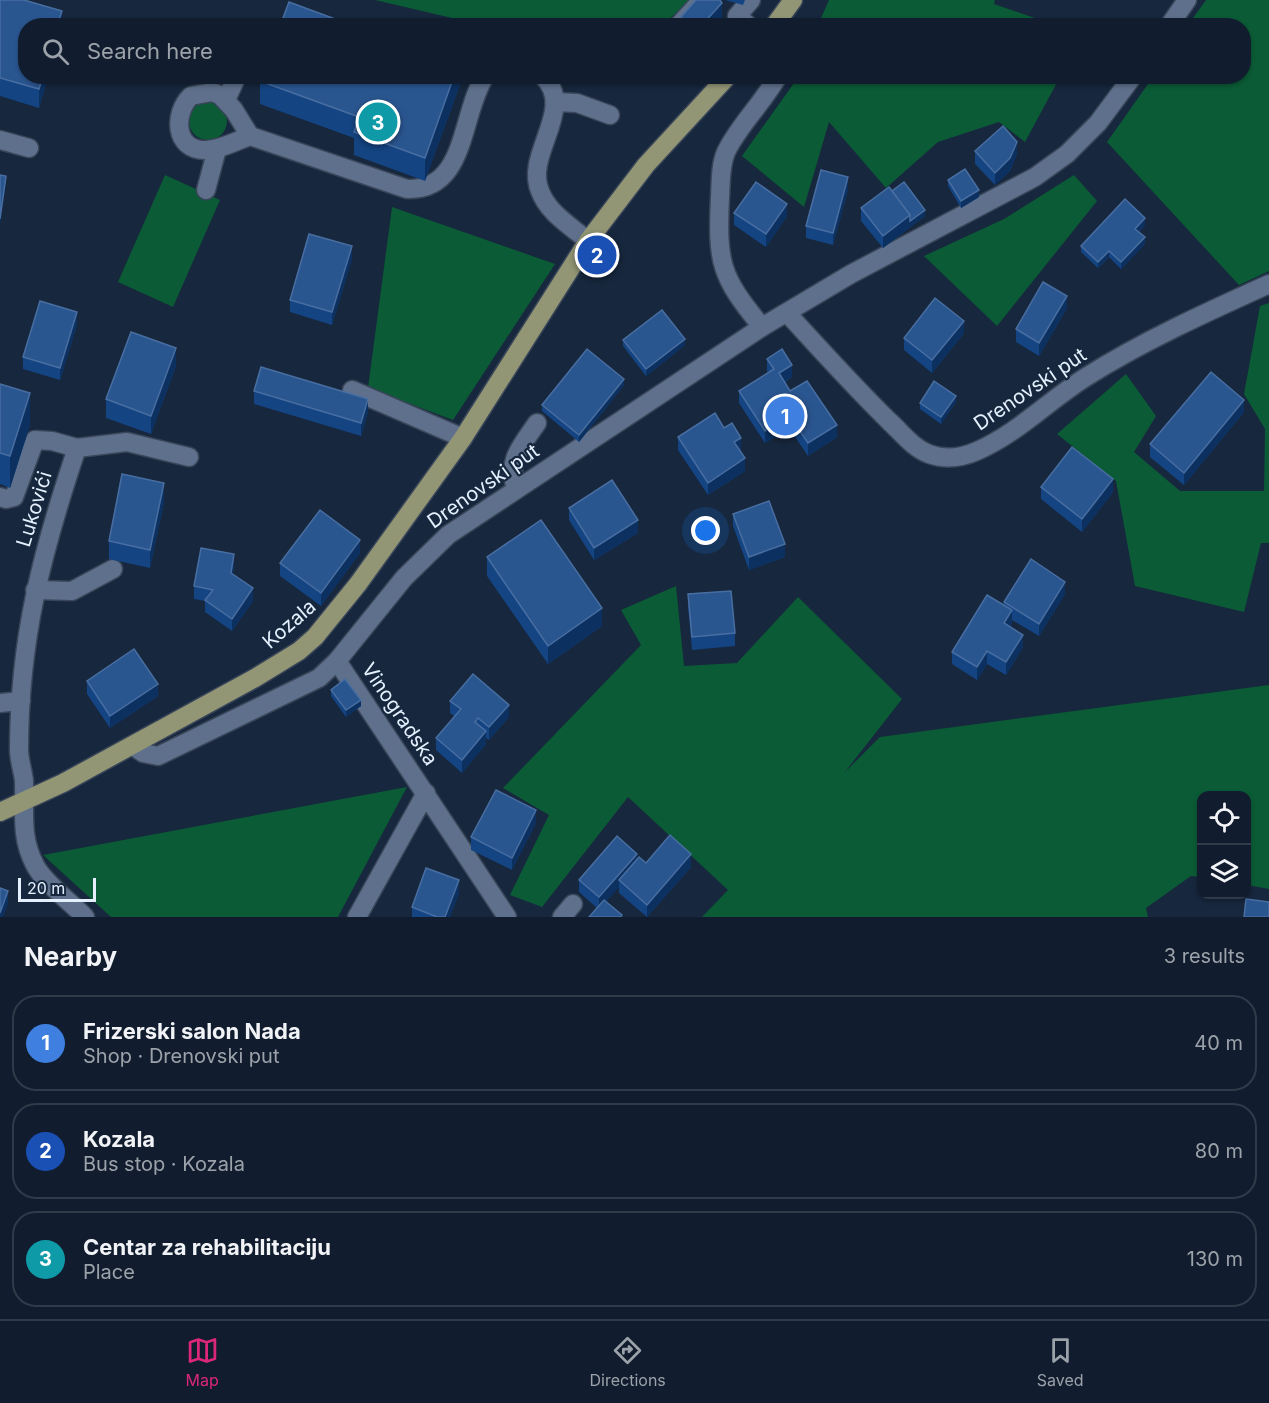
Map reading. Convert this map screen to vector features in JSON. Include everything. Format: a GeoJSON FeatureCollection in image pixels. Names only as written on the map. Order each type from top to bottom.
{"type":"FeatureCollection","features":[{"type":"Feature","properties":{"kind":"main road"},"geometry":{"type":"LineString","coordinates":[[780,18],[793,0]]}},
{"type":"Feature","properties":{"kind":"main road","name":"Kozala"},"geometry":{"type":"LineString","coordinates":[[0,812],[24,803],[133,746],[255,678],[299,651],[315,637],[358,584],[463,438],[588,241],[646,165],[721,84]]}},
{"type":"Feature","properties":{"kind":"street"},"geometry":{"type":"LineString","coordinates":[[685,18],[702,0]]}},
{"type":"Feature","properties":{"kind":"street"},"geometry":{"type":"LineString","coordinates":[[740,18],[751,0]]}},
{"type":"Feature","properties":{"kind":"street"},"geometry":{"type":"LineString","coordinates":[[1172,18],[1179,3]]}},
{"type":"Feature","properties":{"kind":"street"},"geometry":{"type":"LineString","coordinates":[[226,100],[233,84]]}},
{"type":"Feature","properties":{"kind":"street"},"geometry":{"type":"LineString","coordinates":[[250,136],[217,149],[205,150],[188,145],[179,131],[179,111],[191,96],[212,92],[226,100],[250,136],[407,189],[428,188],[445,177],[453,164],[480,84]]}},
{"type":"Feature","properties":{"kind":"street"},"geometry":{"type":"LineString","coordinates":[[550,84],[553,88],[555,102],[538,166],[539,190],[549,208],[588,241]]}},
{"type":"Feature","properties":{"kind":"street"},"geometry":{"type":"LineString","coordinates":[[762,327],[727,278],[720,259],[721,166],[732,141],[772,84]]}},
{"type":"Feature","properties":{"kind":"street","name":"Drenovski put"},"geometry":{"type":"LineString","coordinates":[[133,746],[143,753],[158,756],[319,678],[337,661],[404,578],[448,535],[762,327],[851,274],[1035,177],[1067,154],[1098,123],[1127,84]]}},
{"type":"Feature","properties":{"kind":"street"},"geometry":{"type":"LineString","coordinates":[[555,102],[577,103],[610,115]]}},
{"type":"Feature","properties":{"kind":"street"},"geometry":{"type":"LineString","coordinates":[[0,140],[29,148]]}},
{"type":"Feature","properties":{"kind":"street"},"geometry":{"type":"LineString","coordinates":[[206,190],[217,149]]}},
{"type":"Feature","properties":{"kind":"street","name":"Drenovski put"},"geometry":{"type":"LineString","coordinates":[[787,313],[860,392],[917,448],[950,459],[974,452],[1011,433],[1028,422],[1050,401],[1110,362],[1269,284]]}},
{"type":"Feature","properties":{"kind":"street"},"geometry":{"type":"LineString","coordinates":[[352,390],[463,438]]}},
{"type":"Feature","properties":{"kind":"street"},"geometry":{"type":"LineString","coordinates":[[516,488],[513,480],[513,457],[537,423]]}},
{"type":"Feature","properties":{"kind":"street"},"geometry":{"type":"LineString","coordinates":[[0,497],[6,500],[14,497],[35,440],[52,441],[77,448],[118,442],[136,443],[189,457]]}},
{"type":"Feature","properties":{"kind":"street","name":"Lukovići"},"geometry":{"type":"LineString","coordinates":[[24,803],[19,754],[26,642],[35,590],[55,513],[77,448]]}},
{"type":"Feature","properties":{"kind":"street"},"geometry":{"type":"LineString","coordinates":[[35,590],[72,591],[113,569]]}},
{"type":"Feature","properties":{"kind":"street","name":"Vinogradska"},"geometry":{"type":"LineString","coordinates":[[337,661],[507,917]]}},
{"type":"Feature","properties":{"kind":"street"},"geometry":{"type":"LineString","coordinates":[[0,703],[21,700]]}},
{"type":"Feature","properties":{"kind":"street","name":"Vinogradska"},"geometry":{"type":"LineString","coordinates":[[357,917],[426,793]]}},
{"type":"Feature","properties":{"kind":"street"},"geometry":{"type":"LineString","coordinates":[[24,803],[22,822],[24,841],[36,868],[85,917]]}},
{"type":"Feature","properties":{"kind":"green space"},"geometry":{"type":"Polygon","coordinates":[[[375,0],[690,0],[671,18],[452,18],[375,0]]]}},
{"type":"Feature","properties":{"kind":"green space"},"geometry":{"type":"Polygon","coordinates":[[[829,0],[995,0],[994,4],[1035,18],[821,18],[829,0]]]}},
{"type":"Feature","properties":{"kind":"green space"},"geometry":{"type":"Polygon","coordinates":[[[1206,0],[1269,0],[1269,271],[1239,285],[1107,142],[1148,84],[1251,84],[1251,18],[1193,18],[1206,0]]]}},
{"type":"Feature","properties":{"kind":"green space"},"geometry":{"type":"Polygon","coordinates":[[[793,84],[1056,84],[1025,142],[999,122],[938,142],[886,188],[829,122],[804,207],[742,156],[793,84]]]}},
{"type":"Feature","properties":{"kind":"green space"},"geometry":{"type":"Polygon","coordinates":[[[208,102],[215,103],[221,108],[226,114],[226,128],[221,134],[215,139],[208,140],[201,139],[195,134],[190,128],[189,121],[190,114],[195,108],[201,103],[208,102]]]}},
{"type":"Feature","properties":{"kind":"green space"},"geometry":{"type":"Polygon","coordinates":[[[165,175],[220,200],[173,307],[118,282],[165,175]]]}},
{"type":"Feature","properties":{"kind":"green space"},"geometry":{"type":"Polygon","coordinates":[[[1074,175],[1097,201],[997,326],[924,256],[1004,219],[1074,175]]]}},
{"type":"Feature","properties":{"kind":"green space"},"geometry":{"type":"Polygon","coordinates":[[[392,207],[555,264],[453,420],[368,388],[392,207]]]}},
{"type":"Feature","properties":{"kind":"green space"},"geometry":{"type":"Polygon","coordinates":[[[1269,303],[1269,543],[1261,543],[1244,612],[1135,586],[1116,481],[1057,434],[1126,374],[1156,416],[1134,452],[1180,491],[1264,491],[1265,429],[1244,394],[1260,306],[1269,303]]]}},
{"type":"Feature","properties":{"kind":"green space"},"geometry":{"type":"Polygon","coordinates":[[[676,586],[684,666],[737,663],[798,597],[902,699],[845,772],[880,737],[1269,685],[1269,889],[1251,886],[1251,791],[1197,791],[1197,877],[1191,876],[1146,908],[1148,917],[702,917],[728,890],[628,797],[542,907],[510,895],[549,815],[503,788],[641,645],[621,610],[676,586]]]}},
{"type":"Feature","properties":{"kind":"green space"},"geometry":{"type":"Polygon","coordinates":[[[407,787],[338,917],[111,917],[43,855],[407,787]]]}},
{"type":"Feature","properties":{"kind":"building"},"geometry":{"type":"Polygon","coordinates":[[[0,0],[24,0],[62,11],[60,18],[18,18],[18,83],[0,78],[0,0]]]}},
{"type":"Feature","properties":{"kind":"building"},"geometry":{"type":"Polygon","coordinates":[[[696,0],[720,0],[722,3],[708,18],[681,17],[696,0]]]}},
{"type":"Feature","properties":{"kind":"building"},"geometry":{"type":"Polygon","coordinates":[[[289,2],[332,18],[283,18],[289,2]]]}},
{"type":"Feature","properties":{"kind":"building"},"geometry":{"type":"Polygon","coordinates":[[[21,84],[41,84],[39,89],[21,84]]]}},
{"type":"Feature","properties":{"kind":"building"},"geometry":{"type":"Polygon","coordinates":[[[268,84],[451,84],[425,158],[354,132],[359,117],[268,84]]]}},
{"type":"Feature","properties":{"kind":"building"},"geometry":{"type":"Polygon","coordinates":[[[1003,126],[1017,142],[1010,158],[995,173],[975,151],[1003,126]]]}},
{"type":"Feature","properties":{"kind":"building"},"geometry":{"type":"Polygon","coordinates":[[[965,169],[979,190],[961,201],[948,180],[965,169]]]}},
{"type":"Feature","properties":{"kind":"building"},"geometry":{"type":"Polygon","coordinates":[[[821,170],[848,177],[833,233],[806,226],[821,170]]]}},
{"type":"Feature","properties":{"kind":"building"},"geometry":{"type":"Polygon","coordinates":[[[0,175],[6,176],[0,219],[0,175]]]}},
{"type":"Feature","properties":{"kind":"building"},"geometry":{"type":"Polygon","coordinates":[[[756,182],[787,204],[766,234],[734,213],[756,182]]]}},
{"type":"Feature","properties":{"kind":"building"},"geometry":{"type":"Polygon","coordinates":[[[904,182],[925,210],[910,221],[910,215],[892,191],[904,182]]]}},
{"type":"Feature","properties":{"kind":"building"},"geometry":{"type":"Polygon","coordinates":[[[889,187],[910,215],[883,236],[861,208],[889,187]]]}},
{"type":"Feature","properties":{"kind":"building"},"geometry":{"type":"Polygon","coordinates":[[[1125,199],[1145,218],[1135,229],[1145,237],[1121,262],[1109,251],[1098,262],[1081,246],[1125,199]]]}},
{"type":"Feature","properties":{"kind":"building"},"geometry":{"type":"Polygon","coordinates":[[[309,234],[352,246],[332,312],[290,300],[309,234]]]}},
{"type":"Feature","properties":{"kind":"building"},"geometry":{"type":"Polygon","coordinates":[[[1043,282],[1067,296],[1039,343],[1016,329],[1043,282]]]}},
{"type":"Feature","properties":{"kind":"building"},"geometry":{"type":"Polygon","coordinates":[[[935,298],[964,321],[932,360],[904,338],[935,298]]]}},
{"type":"Feature","properties":{"kind":"building"},"geometry":{"type":"Polygon","coordinates":[[[40,301],[77,312],[60,368],[23,357],[40,301]]]}},
{"type":"Feature","properties":{"kind":"building"},"geometry":{"type":"Polygon","coordinates":[[[662,310],[685,339],[646,369],[623,340],[662,310]]]}},
{"type":"Feature","properties":{"kind":"building"},"geometry":{"type":"Polygon","coordinates":[[[131,332],[176,348],[151,416],[106,399],[131,332]]]}},
{"type":"Feature","properties":{"kind":"building"},"geometry":{"type":"Polygon","coordinates":[[[587,349],[624,379],[579,435],[542,405],[587,349]]]}},
{"type":"Feature","properties":{"kind":"building"},"geometry":{"type":"Polygon","coordinates":[[[782,349],[792,365],[779,373],[790,391],[807,381],[837,425],[808,443],[789,415],[765,431],[739,391],[774,369],[767,359],[782,349]]]}},
{"type":"Feature","properties":{"kind":"building"},"geometry":{"type":"Polygon","coordinates":[[[261,367],[368,399],[361,423],[254,391],[261,367]]]}},
{"type":"Feature","properties":{"kind":"building"},"geometry":{"type":"Polygon","coordinates":[[[1211,372],[1244,400],[1184,473],[1150,444],[1211,372]]]}},
{"type":"Feature","properties":{"kind":"building"},"geometry":{"type":"Polygon","coordinates":[[[934,381],[956,396],[941,417],[920,403],[934,381]]]}},
{"type":"Feature","properties":{"kind":"building"},"geometry":{"type":"Polygon","coordinates":[[[0,384],[30,393],[10,456],[0,453],[0,384]]]}},
{"type":"Feature","properties":{"kind":"building"},"geometry":{"type":"Polygon","coordinates":[[[715,413],[724,428],[732,423],[741,438],[734,442],[745,458],[708,483],[678,437],[715,413]]]}},
{"type":"Feature","properties":{"kind":"building"},"geometry":{"type":"Polygon","coordinates":[[[1072,447],[1113,479],[1082,519],[1041,487],[1072,447]]]}},
{"type":"Feature","properties":{"kind":"building"},"geometry":{"type":"Polygon","coordinates":[[[122,474],[164,483],[150,550],[109,541],[122,474]]]}},
{"type":"Feature","properties":{"kind":"building"},"geometry":{"type":"Polygon","coordinates":[[[612,480],[638,520],[594,548],[569,508],[612,480]]]}},
{"type":"Feature","properties":{"kind":"building"},"geometry":{"type":"Polygon","coordinates":[[[769,501],[785,544],[749,557],[733,514],[769,501]]]}},
{"type":"Feature","properties":{"kind":"building"},"geometry":{"type":"Polygon","coordinates":[[[320,510],[360,540],[321,593],[280,563],[320,510]]]}},
{"type":"Feature","properties":{"kind":"building"},"geometry":{"type":"Polygon","coordinates":[[[541,520],[602,608],[548,646],[487,557],[541,520]]]}},
{"type":"Feature","properties":{"kind":"building"},"geometry":{"type":"Polygon","coordinates":[[[201,548],[234,554],[231,573],[253,588],[232,619],[205,600],[213,590],[194,586],[201,548]]]}},
{"type":"Feature","properties":{"kind":"building"},"geometry":{"type":"Polygon","coordinates":[[[1031,559],[1065,582],[1039,624],[1004,602],[1031,559]]]}},
{"type":"Feature","properties":{"kind":"building"},"geometry":{"type":"Polygon","coordinates":[[[731,591],[735,633],[692,637],[688,594],[731,591]]]}},
{"type":"Feature","properties":{"kind":"building"},"geometry":{"type":"Polygon","coordinates":[[[987,595],[1012,610],[1004,623],[1023,635],[1006,662],[987,651],[977,667],[952,652],[987,595]]]}},
{"type":"Feature","properties":{"kind":"building"},"geometry":{"type":"Polygon","coordinates":[[[134,649],[158,684],[110,716],[87,681],[134,649]]]}},
{"type":"Feature","properties":{"kind":"building"},"geometry":{"type":"Polygon","coordinates":[[[473,674],[509,705],[489,727],[478,718],[475,722],[486,731],[462,760],[436,738],[461,709],[450,701],[473,674]]]}},
{"type":"Feature","properties":{"kind":"building"},"geometry":{"type":"Polygon","coordinates":[[[345,679],[361,700],[346,710],[331,690],[345,679]]]}},
{"type":"Feature","properties":{"kind":"building"},"geometry":{"type":"Polygon","coordinates":[[[496,790],[536,810],[512,858],[471,837],[496,790]]]}},
{"type":"Feature","properties":{"kind":"building"},"geometry":{"type":"Polygon","coordinates":[[[670,835],[691,854],[647,905],[619,880],[639,857],[646,863],[670,835]]]}},
{"type":"Feature","properties":{"kind":"building"},"geometry":{"type":"Polygon","coordinates":[[[617,836],[637,854],[599,897],[579,880],[617,836]]]}},
{"type":"Feature","properties":{"kind":"building"},"geometry":{"type":"Polygon","coordinates":[[[426,868],[459,880],[445,917],[437,917],[412,907],[426,868]]]}},
{"type":"Feature","properties":{"kind":"building"},"geometry":{"type":"Polygon","coordinates":[[[0,888],[8,891],[0,913],[0,888]]]}},
{"type":"Feature","properties":{"kind":"building"},"geometry":{"type":"Polygon","coordinates":[[[1246,899],[1269,902],[1269,917],[1244,917],[1246,899]]]}},
{"type":"Feature","properties":{"kind":"building"},"geometry":{"type":"Polygon","coordinates":[[[604,900],[622,915],[621,917],[589,917],[604,900]]]}},
{"type":"Feature","properties":{"kind":"place","name":"Centar za rehabilitaciju"},"geometry":{"type":"Point","coordinates":[378,122]}},
{"type":"Feature","properties":{"kind":"place","name":"Kozala"},"geometry":{"type":"Point","coordinates":[597,255]}},
{"type":"Feature","properties":{"kind":"place","name":"Frizerski salon Nada"},"geometry":{"type":"Point","coordinates":[785,416]}}]}
